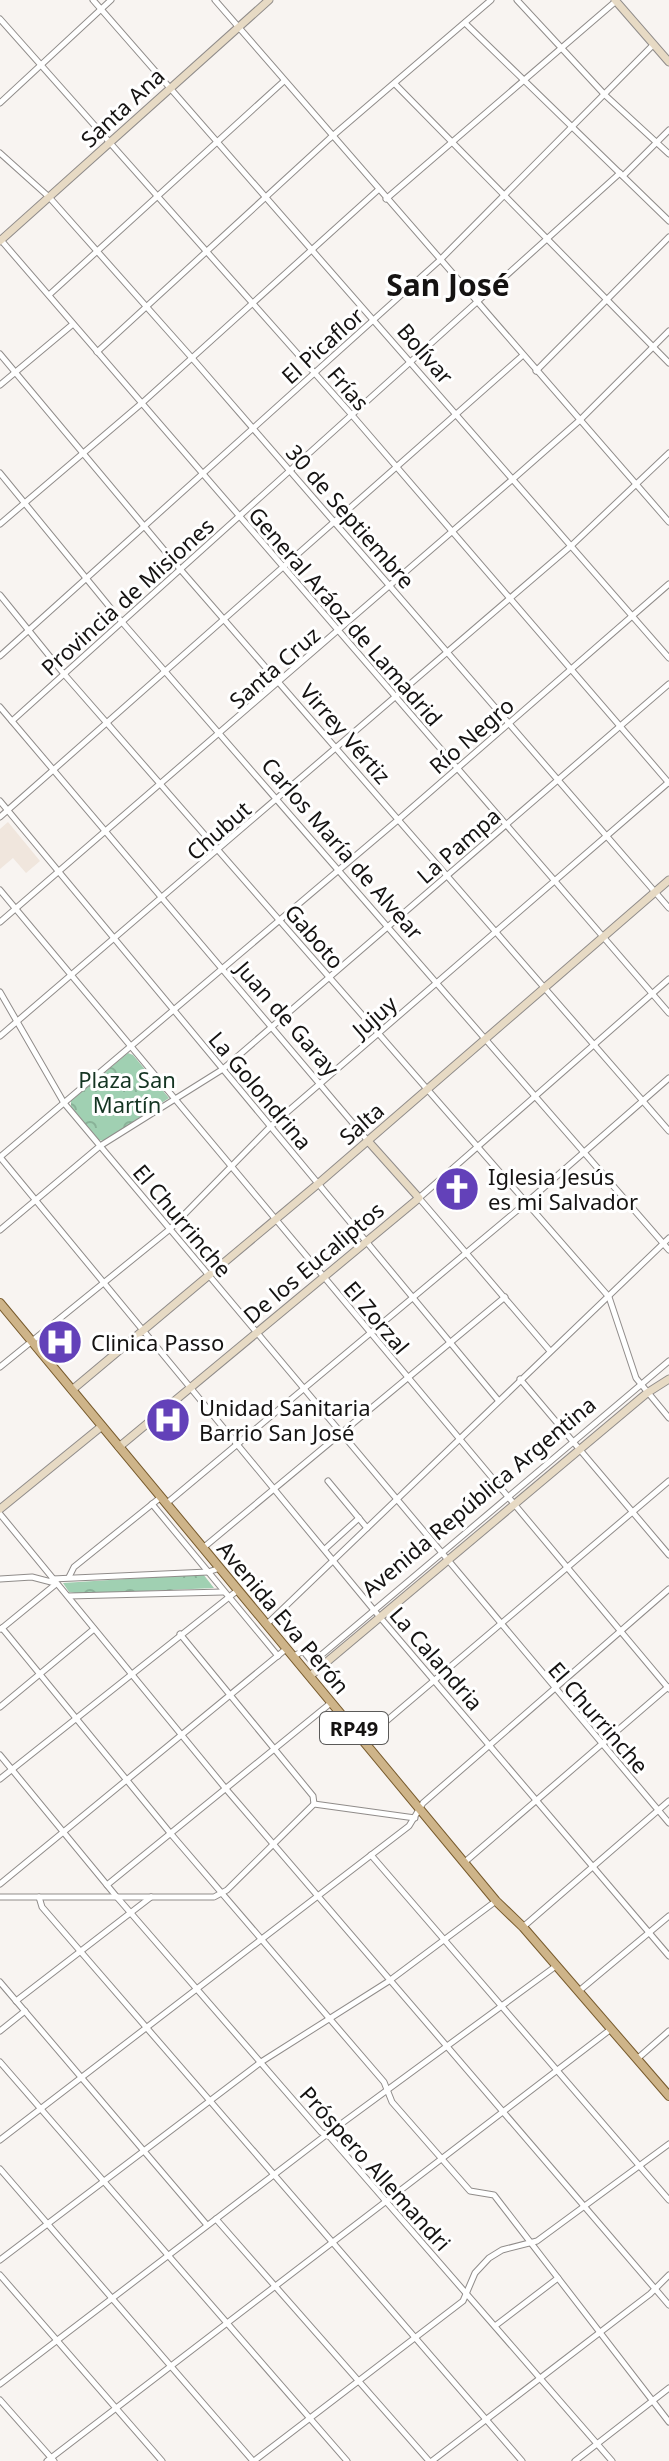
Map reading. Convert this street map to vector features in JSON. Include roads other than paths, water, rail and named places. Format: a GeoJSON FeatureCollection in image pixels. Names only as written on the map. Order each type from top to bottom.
{"type":"FeatureCollection","features":[{"type":"Feature","properties":{"kind":"main road","name":"Avenida Eva Perón"},"geometry":{"type":"LineString","coordinates":[[0,1303],[466,1861],[496,1901],[523,1927],[669,2096]]}},
{"type":"Feature","properties":{"kind":"street","name":"Bolívar"},"geometry":{"type":"LineString","coordinates":[[93,0],[375,318],[669,658]]}},
{"type":"Feature","properties":{"kind":"street"},"geometry":{"type":"LineString","coordinates":[[0,103],[111,0]]}},
{"type":"Feature","properties":{"kind":"street"},"geometry":{"type":"LineString","coordinates":[[215,0],[669,522]]}},
{"type":"Feature","properties":{"kind":"street","name":"Santa Ana"},"geometry":{"type":"LineString","coordinates":[[0,240],[269,0]]}},
{"type":"Feature","properties":{"kind":"street"},"geometry":{"type":"LineString","coordinates":[[97,352],[206,249],[491,0]]}},
{"type":"Feature","properties":{"kind":"street"},"geometry":{"type":"LineString","coordinates":[[517,0],[605,95],[669,154]]}},
{"type":"Feature","properties":{"kind":"street"},"geometry":{"type":"LineString","coordinates":[[386,199],[616,0],[668,59]]}},
{"type":"Feature","properties":{"kind":"street","name":"Frías"},"geometry":{"type":"LineString","coordinates":[[0,19],[253,302],[669,782]]}},
{"type":"Feature","properties":{"kind":"street"},"geometry":{"type":"LineString","coordinates":[[465,23],[669,221]]}},
{"type":"Feature","properties":{"kind":"street","name":"El Picaflor"},"geometry":{"type":"LineString","coordinates":[[0,656],[440,260],[653,45]]}},
{"type":"Feature","properties":{"kind":"street"},"geometry":{"type":"LineString","coordinates":[[49,295],[284,81]]}},
{"type":"Feature","properties":{"kind":"street"},"geometry":{"type":"LineString","coordinates":[[395,84],[669,363]]}},
{"type":"Feature","properties":{"kind":"street","name":"Provincia de Misiones"},"geometry":{"type":"LineString","coordinates":[[12,721],[669,130]]}},
{"type":"Feature","properties":{"kind":"street","name":"30 de Septiembre"},"geometry":{"type":"LineString","coordinates":[[0,153],[49,197],[146,306],[669,908]]}},
{"type":"Feature","properties":{"kind":"street"},"geometry":{"type":"LineString","coordinates":[[0,524],[142,403],[378,190]]}},
{"type":"Feature","properties":{"kind":"street"},"geometry":{"type":"LineString","coordinates":[[536,371],[669,237]]}},
{"type":"Feature","properties":{"kind":"street","name":"General Aráoz de Lamadrid"},"geometry":{"type":"LineString","coordinates":[[0,240],[669,1013]]}},
{"type":"Feature","properties":{"kind":"street"},"geometry":{"type":"LineString","coordinates":[[0,385],[73,324]]}},
{"type":"Feature","properties":{"kind":"street","name":"Santa Cruz"},"geometry":{"type":"LineString","coordinates":[[0,922],[453,533],[580,420],[669,331]]}},
{"type":"Feature","properties":{"kind":"street","name":"Virrey Vértiz"},"geometry":{"type":"LineString","coordinates":[[0,354],[180,569],[669,1131]]}},
{"type":"Feature","properties":{"kind":"street"},"geometry":{"type":"LineString","coordinates":[[0,817],[522,356]]}},
{"type":"Feature","properties":{"kind":"street","name":"Chubut"},"geometry":{"type":"LineString","coordinates":[[0,1036],[572,545],[638,486],[669,453]]}},
{"type":"Feature","properties":{"kind":"street"},"geometry":{"type":"LineString","coordinates":[[662,460],[669,467]]}},
{"type":"Feature","properties":{"kind":"street","name":"Carlos María de Alvear"},"geometry":{"type":"LineString","coordinates":[[0,473],[122,622],[279,798],[585,1152],[666,1240],[669,1250]]}},
{"type":"Feature","properties":{"kind":"street","name":"Río Negro"},"geometry":{"type":"LineString","coordinates":[[0,1157],[340,870],[669,584]]}},
{"type":"Feature","properties":{"kind":"street","name":"Gaboto"},"geometry":{"type":"LineString","coordinates":[[0,595],[64,674],[609,1297]]}},
{"type":"Feature","properties":{"kind":"street","name":"La Pampa"},"geometry":{"type":"LineString","coordinates":[[0,1230],[100,1146],[223,1069],[669,684]]}},
{"type":"Feature","properties":{"kind":"street","name":"Juan de Garay"},"geometry":{"type":"LineString","coordinates":[[0,707],[550,1351]]}},
{"type":"Feature","properties":{"kind":"street","name":"Jujuy"},"geometry":{"type":"LineString","coordinates":[[0,1367],[170,1229],[271,1126],[669,782]]}},
{"type":"Feature","properties":{"kind":"street","name":"La Golondrina"},"geometry":{"type":"LineString","coordinates":[[0,801],[498,1400]]}},
{"type":"Feature","properties":{"kind":"street","name":"Salta"},"geometry":{"type":"LineString","coordinates":[[72,1390],[319,1183],[669,880]]}},
{"type":"Feature","properties":{"kind":"street","name":"El Zorzal"},"geometry":{"type":"LineString","coordinates":[[0,890],[458,1440],[669,1687]]}},
{"type":"Feature","properties":{"kind":"street"},"geometry":{"type":"LineString","coordinates":[[419,1198],[669,979]]}},
{"type":"Feature","properties":{"kind":"street","name":"El Churrinche"},"geometry":{"type":"LineString","coordinates":[[0,992],[64,1103],[395,1501],[669,1823]]}},
{"type":"Feature","properties":{"kind":"street"},"geometry":{"type":"LineString","coordinates":[[69,1577],[74,1567],[152,1504],[164,1500],[238,1443],[414,1298],[669,1078]]}},
{"type":"Feature","properties":{"kind":"street","name":"La Calandria"},"geometry":{"type":"LineString","coordinates":[[0,1157],[373,1609],[669,1956]]}},
{"type":"Feature","properties":{"kind":"street","name":"De los Eucaliptos"},"geometry":{"type":"LineString","coordinates":[[119,1447],[419,1198]]}},
{"type":"Feature","properties":{"kind":"street"},"geometry":{"type":"LineString","coordinates":[[267,1624],[666,1240]]}},
{"type":"Feature","properties":{"kind":"street"},"geometry":{"type":"LineString","coordinates":[[203,1548],[505,1297]]}},
{"type":"Feature","properties":{"kind":"street"},"geometry":{"type":"LineString","coordinates":[[609,1297],[639,1383],[669,1418]]}},
{"type":"Feature","properties":{"kind":"street","name":"Avenida República Argentina"},"geometry":{"type":"LineString","coordinates":[[310,1676],[315,1665],[373,1609],[639,1383],[669,1361]]}},
{"type":"Feature","properties":{"kind":"street"},"geometry":{"type":"LineString","coordinates":[[520,1379],[669,1555]]}},
{"type":"Feature","properties":{"kind":"street","name":"Avenida República Argentina"},"geometry":{"type":"LineString","coordinates":[[315,1665],[380,1617],[647,1393],[669,1379]]}},
{"type":"Feature","properties":{"kind":"street"},"geometry":{"type":"LineString","coordinates":[[102,1426],[0,1512],[272,1844],[669,2305]]}},
{"type":"Feature","properties":{"kind":"street"},"geometry":{"type":"LineString","coordinates":[[328,1481],[367,1528]]}},
{"type":"Feature","properties":{"kind":"street"},"geometry":{"type":"LineString","coordinates":[[364,1740],[669,1481]]}},
{"type":"Feature","properties":{"kind":"street"},"geometry":{"type":"LineString","coordinates":[[152,1504],[278,1656]]}},
{"type":"Feature","properties":{"kind":"street"},"geometry":{"type":"LineString","coordinates":[[325,1549],[359,1518]]}},
{"type":"Feature","properties":{"kind":"street"},"geometry":{"type":"LineString","coordinates":[[0,1579],[32,1577],[54,1581],[69,1577],[208,1572],[220,1568]]}},
{"type":"Feature","properties":{"kind":"street"},"geometry":{"type":"LineString","coordinates":[[54,1581],[1,1629],[330,2019],[387,2091],[392,2102],[470,2191],[494,2195],[669,2422]]}},
{"type":"Feature","properties":{"kind":"street"},"geometry":{"type":"LineString","coordinates":[[0,2140],[371,1855],[415,1818],[421,1808],[490,1744],[669,1589]]}},
{"type":"Feature","properties":{"kind":"street"},"geometry":{"type":"LineString","coordinates":[[68,1596],[225,1594],[238,1590]]}},
{"type":"Feature","properties":{"kind":"street"},"geometry":{"type":"LineString","coordinates":[[0,1779],[225,1594]]}},
{"type":"Feature","properties":{"kind":"street"},"geometry":{"type":"LineString","coordinates":[[0,1707],[94,1629]]}},
{"type":"Feature","properties":{"kind":"street"},"geometry":{"type":"LineString","coordinates":[[180,1634],[313,1796],[314,1804]]}},
{"type":"Feature","properties":{"kind":"street"},"geometry":{"type":"LineString","coordinates":[[0,1884],[287,1648]]}},
{"type":"Feature","properties":{"kind":"street"},"geometry":{"type":"LineString","coordinates":[[294,1656],[303,1651],[315,1665]]}},
{"type":"Feature","properties":{"kind":"street"},"geometry":{"type":"LineString","coordinates":[[466,1861],[669,1687]]}},
{"type":"Feature","properties":{"kind":"street"},"geometry":{"type":"LineString","coordinates":[[107,1885],[332,1702]]}},
{"type":"Feature","properties":{"kind":"street","name":"Próspero Allemandri"},"geometry":{"type":"LineString","coordinates":[[0,1755],[116,1896],[387,2201],[612,2461]]}},
{"type":"Feature","properties":{"kind":"street"},"geometry":{"type":"LineString","coordinates":[[523,1927],[669,1801]]}},
{"type":"Feature","properties":{"kind":"street"},"geometry":{"type":"LineString","coordinates":[[314,1804],[415,1818]]}},
{"type":"Feature","properties":{"kind":"street"},"geometry":{"type":"LineString","coordinates":[[0,1897],[210,1897],[223,1893],[314,1804]]}},
{"type":"Feature","properties":{"kind":"street"},"geometry":{"type":"LineString","coordinates":[[371,1855],[669,2200]]}},
{"type":"Feature","properties":{"kind":"street"},"geometry":{"type":"LineString","coordinates":[[16,2001],[152,1896]]}},
{"type":"Feature","properties":{"kind":"street"},"geometry":{"type":"LineString","coordinates":[[39,1897],[42,1907],[208,2102],[522,2461]]}},
{"type":"Feature","properties":{"kind":"street"},"geometry":{"type":"LineString","coordinates":[[0,2260],[261,2062],[389,1981],[496,1901]]}},
{"type":"Feature","properties":{"kind":"street"},"geometry":{"type":"LineString","coordinates":[[579,1992],[669,1916]]}},
{"type":"Feature","properties":{"kind":"street"},"geometry":{"type":"LineString","coordinates":[[0,2384],[326,2135],[556,1966]]}},
{"type":"Feature","properties":{"kind":"street"},"geometry":{"type":"LineString","coordinates":[[0,1982],[207,2225]]}},
{"type":"Feature","properties":{"kind":"street"},"geometry":{"type":"LineString","coordinates":[[0,2031],[25,2011]]}},
{"type":"Feature","properties":{"kind":"street"},"geometry":{"type":"LineString","coordinates":[[0,2400],[50,2460],[611,2029]]}},
{"type":"Feature","properties":{"kind":"street"},"geometry":{"type":"LineString","coordinates":[[637,2059],[669,2031]]}},
{"type":"Feature","properties":{"kind":"street"},"geometry":{"type":"LineString","coordinates":[[0,2062],[347,2461]]}},
{"type":"Feature","properties":{"kind":"street"},"geometry":{"type":"LineString","coordinates":[[0,2169],[254,2461],[467,2295],[475,2273],[489,2258],[502,2250],[532,2243],[669,2144]]}},
{"type":"Feature","properties":{"kind":"street"},"geometry":{"type":"LineString","coordinates":[[216,2219],[430,2461],[655,2289],[669,2275]]}},
{"type":"Feature","properties":{"kind":"street"},"geometry":{"type":"LineString","coordinates":[[0,2275],[162,2461]]}},
{"type":"Feature","properties":{"kind":"street"},"geometry":{"type":"LineString","coordinates":[[495,2326],[559,2278]]}},
{"type":"Feature","properties":{"kind":"street"},"geometry":{"type":"LineString","coordinates":[[575,2461],[669,2388]]}},
{"type":"Feature","properties":{"kind":"place","name":"Iglesia Jesús es mi Salvador"},"geometry":{"type":"Point","coordinates":[457,1189]}},
{"type":"Feature","properties":{"kind":"place","name":"Clinica Passo"},"geometry":{"type":"Point","coordinates":[60,1342]}},
{"type":"Feature","properties":{"kind":"place","name":"Unidad Sanitaria Barrio San José"},"geometry":{"type":"Point","coordinates":[168,1420]}},
{"type":"Feature","properties":{"kind":"district","name":"San José"},"geometry":{"type":"Point","coordinates":[448,284]}},
{"type":"Feature","properties":{"kind":"park label","name":"Plaza San Martín"},"geometry":{"type":"Point","coordinates":[127,1092]}}]}
